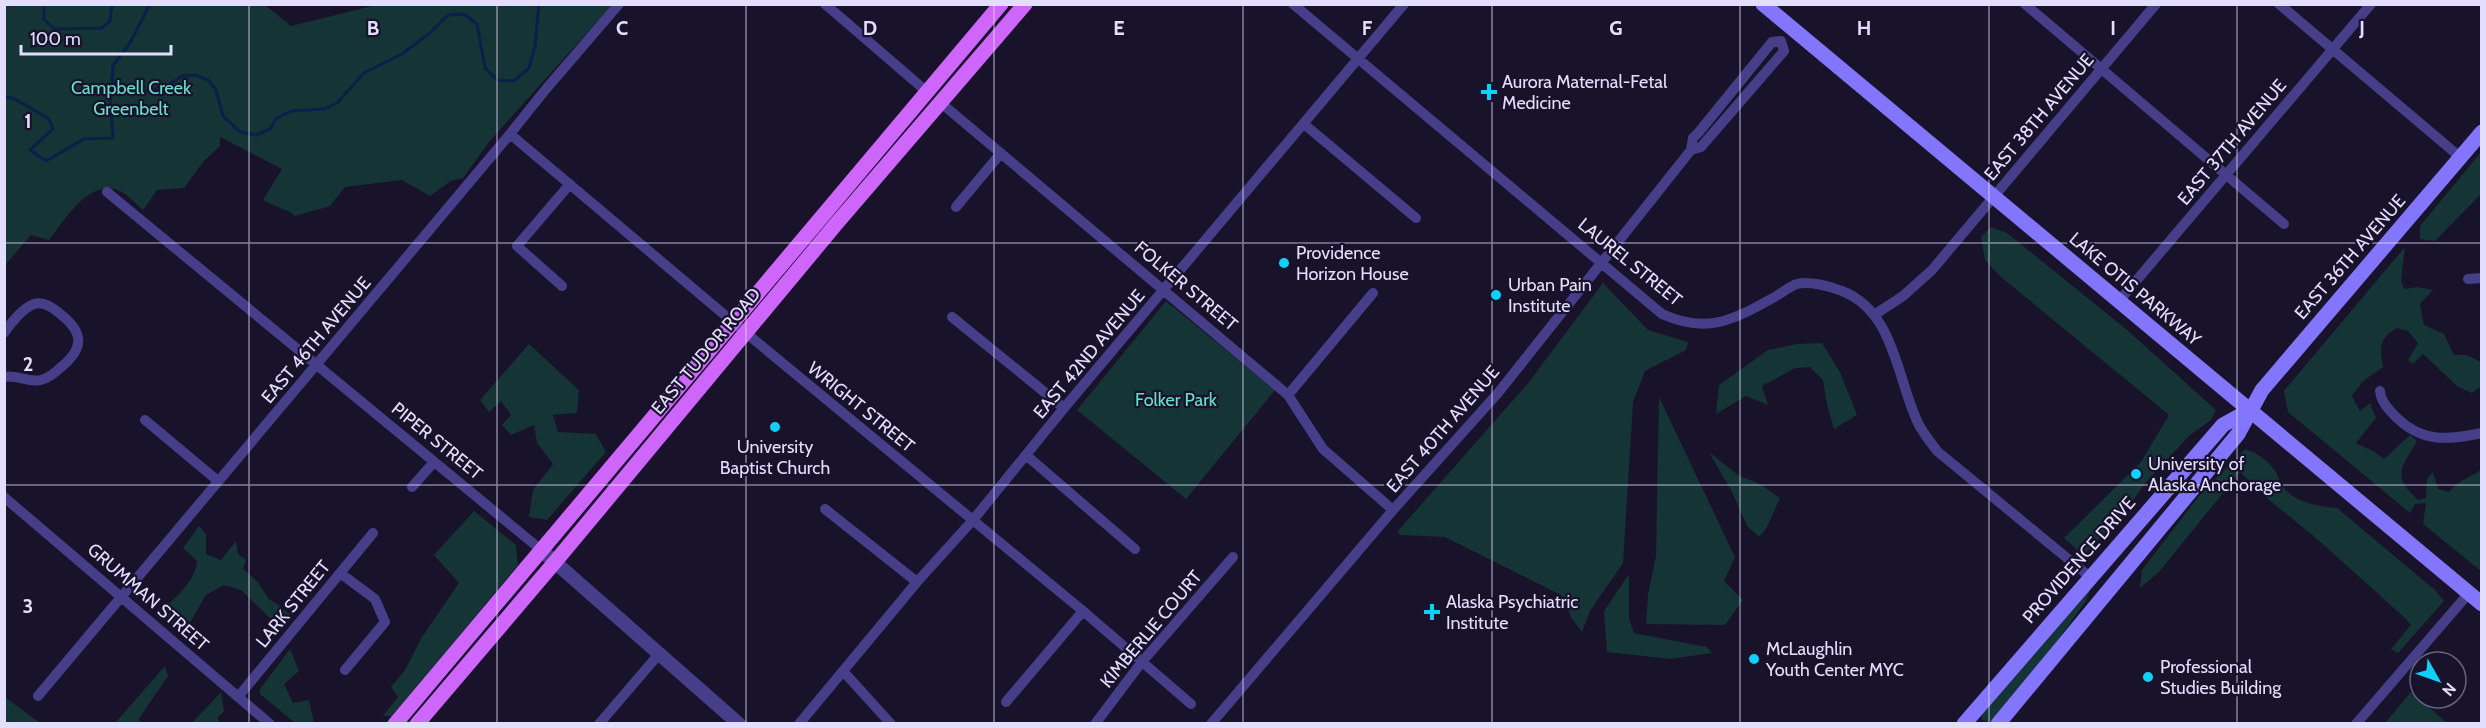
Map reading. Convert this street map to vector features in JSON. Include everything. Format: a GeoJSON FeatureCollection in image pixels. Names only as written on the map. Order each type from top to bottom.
{"type":"FeatureCollection","features":[{"type":"Feature","properties":{"kind":"main road","name":"EAST TUDOR ROAD"},"geometry":{"type":"LineString","coordinates":[[395,723],[1000,4]]}},
{"type":"Feature","properties":{"kind":"main road","name":"EAST TUDOR ROAD"},"geometry":{"type":"LineString","coordinates":[[417,723],[1025,4]]}},
{"type":"Feature","properties":{"kind":"main road","name":"LAKE OTIS PARKWAY"},"geometry":{"type":"LineString","coordinates":[[1763,4],[2481,604]]}},
{"type":"Feature","properties":{"kind":"main road"},"geometry":{"type":"LineString","coordinates":[[941,103],[942,87],[957,65],[956,56]]}},
{"type":"Feature","properties":{"kind":"main road"},"geometry":{"type":"LineString","coordinates":[[907,142],[904,133],[929,101],[926,91]]}},
{"type":"Feature","properties":{"kind":"main road","name":"EAST 36TH AVENUE"},"geometry":{"type":"LineString","coordinates":[[2250,410],[2262,390],[2481,132]]}},
{"type":"Feature","properties":{"kind":"main road"},"geometry":{"type":"LineString","coordinates":[[1998,723],[2238,434],[2250,410]]}},
{"type":"Feature","properties":{"kind":"main road","name":"PROVIDENCE DRIVE"},"geometry":{"type":"LineString","coordinates":[[1964,723],[2223,425],[2250,410]]}},
{"type":"Feature","properties":{"kind":"main road"},"geometry":{"type":"LineString","coordinates":[[2073,632],[2095,594],[2095,585],[2090,577]]}},
{"type":"Feature","properties":{"kind":"street","name":"EAST 46TH AVENUE"},"geometry":{"type":"LineString","coordinates":[[38,696],[317,365],[546,88],[619,4]]}},
{"type":"Feature","properties":{"kind":"street"},"geometry":{"type":"LineString","coordinates":[[825,4],[926,91]]}},
{"type":"Feature","properties":{"kind":"street","name":"LAUREL STREET"},"geometry":{"type":"LineString","coordinates":[[1293,4],[1662,314],[1679,322],[1700,325],[1721,323],[1798,284],[1831,286],[1849,294],[1874,315],[1883,330],[1919,426],[1937,452],[2090,577]]}},
{"type":"Feature","properties":{"kind":"street","name":"EAST 42ND AVENUE"},"geometry":{"type":"LineString","coordinates":[[799,723],[917,582],[973,520],[1064,408],[1404,4]]}},
{"type":"Feature","properties":{"kind":"street"},"geometry":{"type":"LineString","coordinates":[[2025,4],[2284,224]]}},
{"type":"Feature","properties":{"kind":"street","name":"EAST 38TH AVENUE"},"geometry":{"type":"LineString","coordinates":[[1874,315],[1903,296],[1932,270],[2156,4]]}},
{"type":"Feature","properties":{"kind":"street"},"geometry":{"type":"LineString","coordinates":[[2279,4],[2460,158]]}},
{"type":"Feature","properties":{"kind":"street","name":"EAST 37TH AVENUE"},"geometry":{"type":"LineString","coordinates":[[2119,301],[2372,4]]}},
{"type":"Feature","properties":{"kind":"street","name":"EAST 40TH AVENUE"},"geometry":{"type":"LineString","coordinates":[[1211,723],[1393,510],[1498,393],[1691,150],[1693,138],[1772,42],[1781,41],[1790,27]]}},
{"type":"Feature","properties":{"kind":"street","name":"FOLKER STREET"},"geometry":{"type":"LineString","coordinates":[[941,103],[1288,394],[1323,449],[1393,510]]}},
{"type":"Feature","properties":{"kind":"street"},"geometry":{"type":"LineString","coordinates":[[1304,124],[1416,218]]}},
{"type":"Feature","properties":{"kind":"street","name":"WRIGHT STREET"},"geometry":{"type":"LineString","coordinates":[[510,134],[746,333],[1083,611],[1191,704]]}},
{"type":"Feature","properties":{"kind":"street"},"geometry":{"type":"LineString","coordinates":[[956,207],[1001,153]]}},
{"type":"Feature","properties":{"kind":"street"},"geometry":{"type":"LineString","coordinates":[[562,286],[517,246],[570,184]]}},
{"type":"Feature","properties":{"kind":"street","name":"PIPER STREET"},"geometry":{"type":"LineString","coordinates":[[107,192],[540,549],[739,723]]}},
{"type":"Feature","properties":{"kind":"street"},"geometry":{"type":"LineString","coordinates":[[2468,279],[2481,278]]}},
{"type":"Feature","properties":{"kind":"street"},"geometry":{"type":"LineString","coordinates":[[1288,394],[1373,293]]}},
{"type":"Feature","properties":{"kind":"street"},"geometry":{"type":"LineString","coordinates":[[4,333],[24,311],[34,304],[43,304],[70,322],[77,331],[79,341],[75,353],[64,365],[42,380],[4,378]]}},
{"type":"Feature","properties":{"kind":"street"},"geometry":{"type":"LineString","coordinates":[[952,317],[1064,408]]}},
{"type":"Feature","properties":{"kind":"street"},"geometry":{"type":"LineString","coordinates":[[2380,391],[2386,406],[2405,426],[2427,437],[2456,438],[2481,433]]}},
{"type":"Feature","properties":{"kind":"street"},"geometry":{"type":"LineString","coordinates":[[145,420],[218,481]]}},
{"type":"Feature","properties":{"kind":"street"},"geometry":{"type":"LineString","coordinates":[[1026,455],[1135,549]]}},
{"type":"Feature","properties":{"kind":"street"},"geometry":{"type":"LineString","coordinates":[[412,487],[434,462]]}},
{"type":"Feature","properties":{"kind":"street","name":"GRUMMAN STREET"},"geometry":{"type":"LineString","coordinates":[[4,497],[270,723]]}},
{"type":"Feature","properties":{"kind":"street"},"geometry":{"type":"LineString","coordinates":[[825,509],[917,582]]}},
{"type":"Feature","properties":{"kind":"street","name":"LARK STREET"},"geometry":{"type":"LineString","coordinates":[[238,697],[373,533]]}},
{"type":"Feature","properties":{"kind":"street","name":"KIMBERLIE COURT"},"geometry":{"type":"LineString","coordinates":[[1095,723],[1141,663],[1233,557]]}},
{"type":"Feature","properties":{"kind":"street"},"geometry":{"type":"LineString","coordinates":[[340,573],[375,599],[385,622],[345,670]]}},
{"type":"Feature","properties":{"kind":"street"},"geometry":{"type":"LineString","coordinates":[[2356,723],[2469,593]]}},
{"type":"Feature","properties":{"kind":"street"},"geometry":{"type":"LineString","coordinates":[[1006,702],[1083,611]]}},
{"type":"Feature","properties":{"kind":"street"},"geometry":{"type":"LineString","coordinates":[[599,723],[659,654]]}},
{"type":"Feature","properties":{"kind":"street"},"geometry":{"type":"LineString","coordinates":[[843,671],[891,723]]}},
{"type":"Feature","properties":{"kind":"green space","name":"Campbell Creek Greenbelt"},"geometry":{"type":"Polygon","coordinates":[[[4,5],[265,5],[291,26],[376,5],[612,5],[489,142],[463,178],[451,181],[430,196],[402,180],[345,187],[330,206],[295,216],[263,200],[282,169],[220,137],[220,146],[204,161],[184,188],[157,190],[143,210],[125,194],[113,189],[102,189],[91,193],[72,210],[49,240],[31,235],[5,265],[4,5]]]}},
{"type":"Feature","properties":{"kind":"green space"},"geometry":{"type":"Polygon","coordinates":[[[2481,152],[2481,194],[2435,241],[2420,239],[2420,226],[2481,152]]]}},
{"type":"Feature","properties":{"kind":"green space"},"geometry":{"type":"Polygon","coordinates":[[[1991,227],[2007,233],[2126,329],[2216,410],[2211,420],[2190,435],[2147,481],[2089,550],[2082,554],[2064,538],[2141,462],[2169,415],[2001,277],[1985,260],[1981,237],[1991,227]]]}},
{"type":"Feature","properties":{"kind":"green space"},"geometry":{"type":"Polygon","coordinates":[[[2405,247],[2401,280],[2404,289],[2417,287],[2433,290],[2420,304],[2424,325],[2444,334],[2454,355],[2467,355],[2481,362],[2481,386],[2472,393],[2458,387],[2423,354],[2413,364],[2408,360],[2418,343],[2408,331],[2397,328],[2383,340],[2381,354],[2383,367],[2363,381],[2352,396],[2360,411],[2370,403],[2376,418],[2356,443],[2384,459],[2410,435],[2417,441],[2401,472],[2404,484],[2418,500],[2426,498],[2427,479],[2433,472],[2438,489],[2449,492],[2455,485],[2481,470],[2481,571],[2423,524],[2426,503],[2415,504],[2410,513],[2288,412],[2284,391],[2405,247]]]}},
{"type":"Feature","properties":{"kind":"green space"},"geometry":{"type":"Polygon","coordinates":[[[1603,283],[1648,330],[1688,342],[1686,350],[1645,371],[1633,402],[1623,563],[1590,611],[1582,632],[1572,619],[1561,595],[1445,537],[1401,535],[1397,532],[1529,382],[1603,283]]]}},
{"type":"Feature","properties":{"kind":"green space","name":"Folker Park"},"geometry":{"type":"Polygon","coordinates":[[[1166,301],[1275,390],[1186,499],[1077,410],[1166,301]]]}},
{"type":"Feature","properties":{"kind":"green space"},"geometry":{"type":"Polygon","coordinates":[[[1822,343],[1840,372],[1857,415],[1834,429],[1823,380],[1810,367],[1795,368],[1762,386],[1768,405],[1746,396],[1716,414],[1719,385],[1768,350],[1797,344],[1822,343]]]}},
{"type":"Feature","properties":{"kind":"green space"},"geometry":{"type":"Polygon","coordinates":[[[529,344],[579,390],[577,413],[553,415],[558,432],[596,434],[606,452],[547,520],[529,517],[533,490],[553,464],[537,443],[534,425],[511,435],[502,425],[511,415],[501,401],[489,412],[480,400],[529,344]]]}},
{"type":"Feature","properties":{"kind":"green space"},"geometry":{"type":"Polygon","coordinates":[[[1659,397],[1735,557],[1724,581],[1743,600],[1725,625],[1646,624],[1648,595],[1656,556],[1659,397]]]}},
{"type":"Feature","properties":{"kind":"green space"},"geometry":{"type":"Polygon","coordinates":[[[2245,449],[2258,455],[2269,464],[2284,488],[2295,497],[2315,505],[2337,508],[2435,590],[2444,601],[2398,653],[2391,649],[2411,625],[2405,618],[2240,472],[2159,572],[2140,588],[2142,570],[2198,497],[2245,449]]]}},
{"type":"Feature","properties":{"kind":"green space"},"geometry":{"type":"Polygon","coordinates":[[[1709,452],[1738,475],[1760,484],[1780,498],[1766,529],[1759,537],[1747,526],[1732,492],[1709,452]]]}},
{"type":"Feature","properties":{"kind":"green space"},"geometry":{"type":"Polygon","coordinates":[[[474,511],[516,545],[518,565],[392,716],[383,716],[398,697],[391,687],[405,670],[422,637],[459,583],[434,555],[474,511]]]}},
{"type":"Feature","properties":{"kind":"green space"},"geometry":{"type":"Polygon","coordinates":[[[199,526],[206,534],[206,554],[221,560],[236,541],[238,554],[246,560],[243,569],[258,582],[268,598],[293,616],[282,630],[241,590],[224,585],[206,595],[184,633],[158,615],[188,584],[196,569],[197,561],[183,548],[199,526]]]}},
{"type":"Feature","properties":{"kind":"green space"},"geometry":{"type":"Polygon","coordinates":[[[1629,574],[1629,619],[1634,633],[1707,647],[1712,653],[1670,659],[1607,652],[1604,611],[1629,574]]]}},
{"type":"Feature","properties":{"kind":"green space"},"geometry":{"type":"Polygon","coordinates":[[[2088,587],[2089,593],[2086,601],[2039,666],[1999,715],[1990,722],[1982,720],[1981,714],[2088,587]]]}},
{"type":"Feature","properties":{"kind":"green space"},"geometry":{"type":"Polygon","coordinates":[[[290,649],[299,671],[284,684],[293,703],[309,700],[314,723],[295,723],[260,694],[260,689],[290,649]]]}},
{"type":"Feature","properties":{"kind":"green space"},"geometry":{"type":"Polygon","coordinates":[[[165,666],[168,676],[138,720],[142,723],[115,723],[165,666]]]}},
{"type":"Feature","properties":{"kind":"green space"},"geometry":{"type":"Polygon","coordinates":[[[221,692],[224,711],[217,718],[220,723],[192,723],[221,692]]]}},
{"type":"Feature","properties":{"kind":"green space"},"geometry":{"type":"Polygon","coordinates":[[[2408,696],[2408,710],[2432,710],[2447,723],[2385,723],[2408,696]]]}},
{"type":"Feature","properties":{"kind":"green space"},"geometry":{"type":"Polygon","coordinates":[[[5,697],[40,723],[5,723],[5,697]]]}},
{"type":"Feature","properties":{"kind":"waterway"},"geometry":{"type":"LineString","coordinates":[[44,4],[44,19],[54,29],[102,28],[110,21],[112,4]]}},
{"type":"Feature","properties":{"kind":"waterway"},"geometry":{"type":"LineString","coordinates":[[118,90],[112,80],[113,66],[130,43],[150,4]]}},
{"type":"Feature","properties":{"kind":"waterway"},"geometry":{"type":"LineString","coordinates":[[118,90],[131,95],[167,86],[182,76],[195,75],[208,80],[216,90],[223,116],[240,132],[256,135],[270,129],[276,119],[291,111],[324,109],[337,103],[364,73],[402,54],[430,33],[448,15],[464,14],[477,24],[485,68],[497,80],[514,81],[529,68],[535,46],[539,4]]}},
{"type":"Feature","properties":{"kind":"waterway"},"geometry":{"type":"LineString","coordinates":[[4,97],[13,98],[49,119],[53,129],[30,150],[46,161],[84,139],[113,138],[110,97],[118,90]]}},
{"type":"Feature","properties":{"kind":"place","name":"Aurora Maternal-Fetal Medicine"},"geometry":{"type":"Point","coordinates":[1489,92]}},
{"type":"Feature","properties":{"kind":"place","name":"Providence Horizon House"},"geometry":{"type":"Point","coordinates":[1284,263]}},
{"type":"Feature","properties":{"kind":"place","name":"Urban Pain Institute"},"geometry":{"type":"Point","coordinates":[1496,295]}},
{"type":"Feature","properties":{"kind":"place","name":"University Baptist Church"},"geometry":{"type":"Point","coordinates":[775,427]}},
{"type":"Feature","properties":{"kind":"place","name":"University of Alaska Anchorage"},"geometry":{"type":"Point","coordinates":[2136,474]}},
{"type":"Feature","properties":{"kind":"place","name":"Alaska Psychiatric Institute"},"geometry":{"type":"Point","coordinates":[1432,612]}},
{"type":"Feature","properties":{"kind":"place","name":"McLaughlin Youth Center MYC"},"geometry":{"type":"Point","coordinates":[1754,659]}},
{"type":"Feature","properties":{"kind":"place","name":"Professional Studies Building"},"geometry":{"type":"Point","coordinates":[2148,677]}}]}
